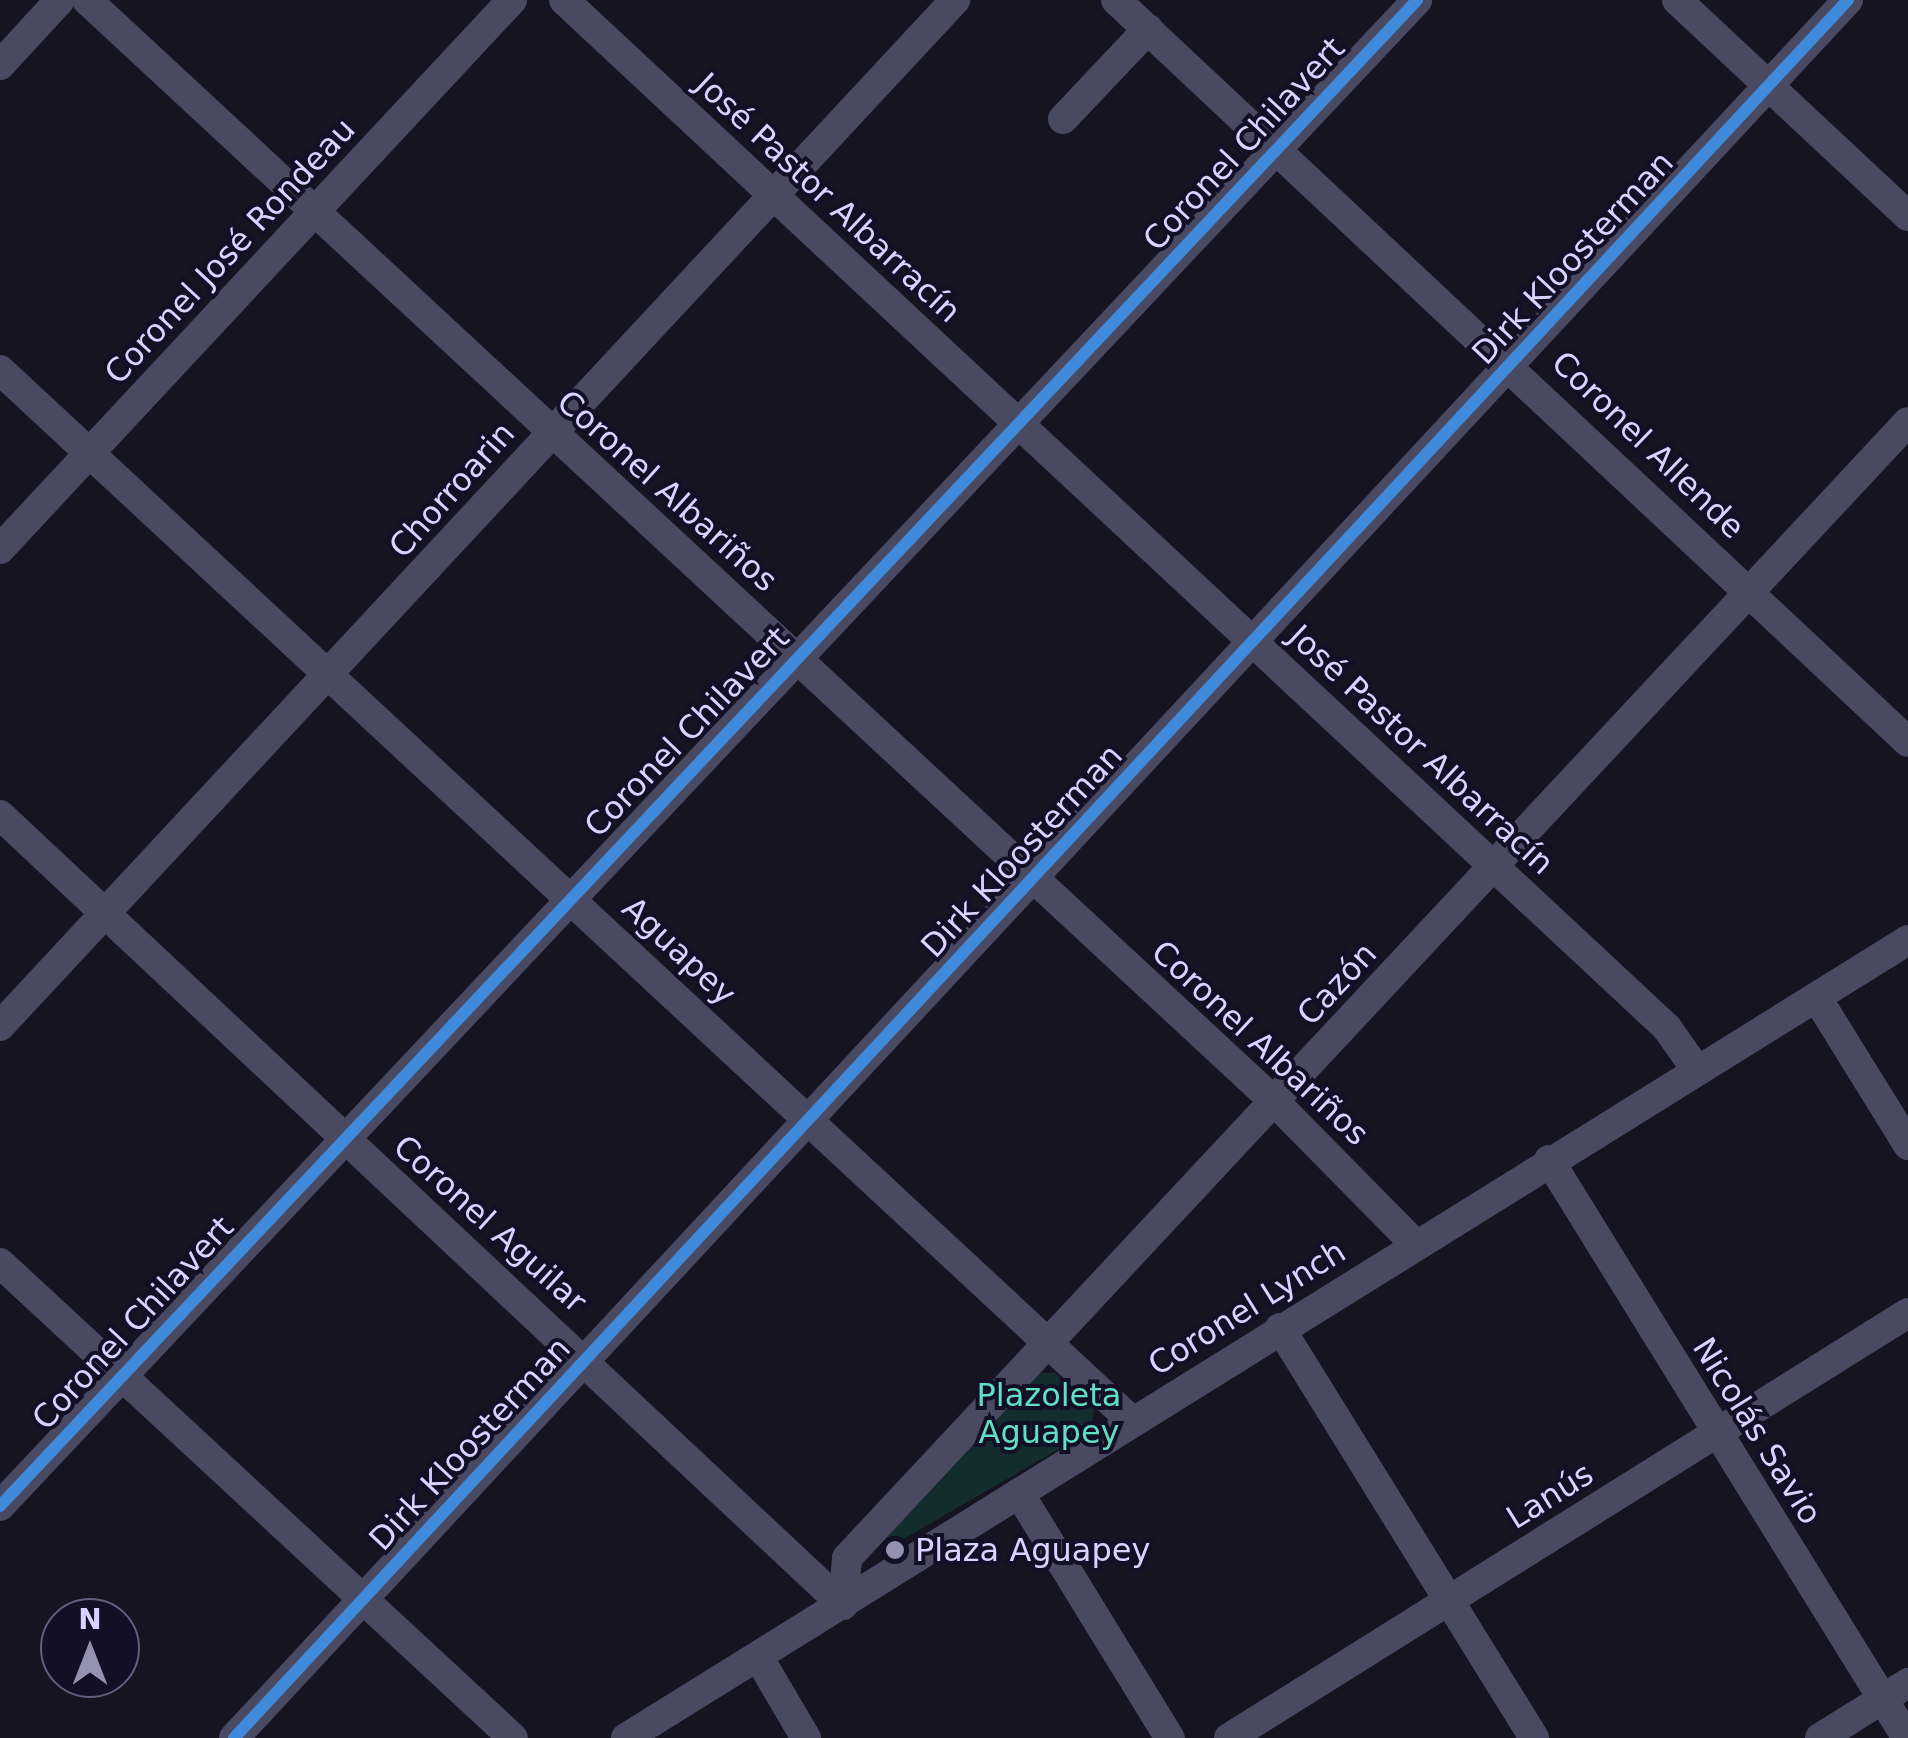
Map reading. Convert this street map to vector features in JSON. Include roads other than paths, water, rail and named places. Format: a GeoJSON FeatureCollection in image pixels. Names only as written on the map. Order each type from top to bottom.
{"type":"FeatureCollection","features":[{"type":"Feature","properties":{"kind":"street"},"geometry":{"type":"LineString","coordinates":[[0,65],[60,0]]}},
{"type":"Feature","properties":{"kind":"street","name":"Coronel Albariños"},"geometry":{"type":"LineString","coordinates":[[86,0],[312,214],[798,657],[1033,881],[1275,1102],[1415,1244]]}},
{"type":"Feature","properties":{"kind":"street","name":"Coronel José Rondeau"},"geometry":{"type":"LineString","coordinates":[[0,549],[512,0]]}},
{"type":"Feature","properties":{"kind":"street","name":"José Pastor Albarracín"},"geometry":{"type":"LineString","coordinates":[[564,0],[1668,1028],[1696,1069]]}},
{"type":"Feature","properties":{"kind":"street","name":"Chorroarin"},"geometry":{"type":"LineString","coordinates":[[0,1026],[332,674],[955,0]]}},
{"type":"Feature","properties":{"kind":"street","name":"Coronel Allende"},"geometry":{"type":"LineString","coordinates":[[1116,0],[1513,364],[1908,742]]}},
{"type":"Feature","properties":{"kind":"street","name":"Coronel Chilavert"},"geometry":{"type":"LineString","coordinates":[[0,1506],[568,896],[1418,0]]}},
{"type":"Feature","properties":{"kind":"street"},"geometry":{"type":"LineString","coordinates":[[1678,0],[1908,216]]}},
{"type":"Feature","properties":{"kind":"street","name":"Dirk Kloosterman"},"geometry":{"type":"LineString","coordinates":[[234,1738],[1848,0]]}},
{"type":"Feature","properties":{"kind":"street"},"geometry":{"type":"LineString","coordinates":[[1062,119],[1148,29]]}},
{"type":"Feature","properties":{"kind":"street","name":"Aguapey"},"geometry":{"type":"LineString","coordinates":[[0,370],[332,674],[1133,1422]]}},
{"type":"Feature","properties":{"kind":"street","name":"Cazón"},"geometry":{"type":"LineString","coordinates":[[843,1605],[847,1558],[1052,1346],[1908,422]]}},
{"type":"Feature","properties":{"kind":"street","name":"Coronel Aguilar"},"geometry":{"type":"LineString","coordinates":[[0,815],[343,1137],[587,1359],[843,1605]]}},
{"type":"Feature","properties":{"kind":"street","name":"Coronel Lynch"},"geometry":{"type":"LineString","coordinates":[[626,1738],[1908,940]]}},
{"type":"Feature","properties":{"kind":"street"},"geometry":{"type":"LineString","coordinates":[[1818,998],[1908,1145]]}},
{"type":"Feature","properties":{"kind":"street","name":"Nicolás Savio"},"geometry":{"type":"LineString","coordinates":[[1550,1160],[1716,1432],[1895,1691],[1907,1738]]}},
{"type":"Feature","properties":{"kind":"street"},"geometry":{"type":"LineString","coordinates":[[0,1263],[513,1738]]}},
{"type":"Feature","properties":{"kind":"street","name":"Lanús"},"geometry":{"type":"LineString","coordinates":[[1229,1738],[1908,1312]]}},
{"type":"Feature","properties":{"kind":"street"},"geometry":{"type":"LineString","coordinates":[[1280,1328],[1534,1738]]}},
{"type":"Feature","properties":{"kind":"street"},"geometry":{"type":"LineString","coordinates":[[1019,1493],[1170,1738]]}},
{"type":"Feature","properties":{"kind":"street"},"geometry":{"type":"LineString","coordinates":[[758,1658],[806,1738]]}},
{"type":"Feature","properties":{"kind":"street"},"geometry":{"type":"LineString","coordinates":[[1820,1738],[1895,1691]]}},
{"type":"Feature","properties":{"kind":"place","name":"Plaza Aguapey"},"geometry":{"type":"Point","coordinates":[895,1550]}},
{"type":"Feature","properties":{"kind":"park label","name":"Plazoleta Aguapey"},"geometry":{"type":"Point","coordinates":[1049,1414]}}]}
